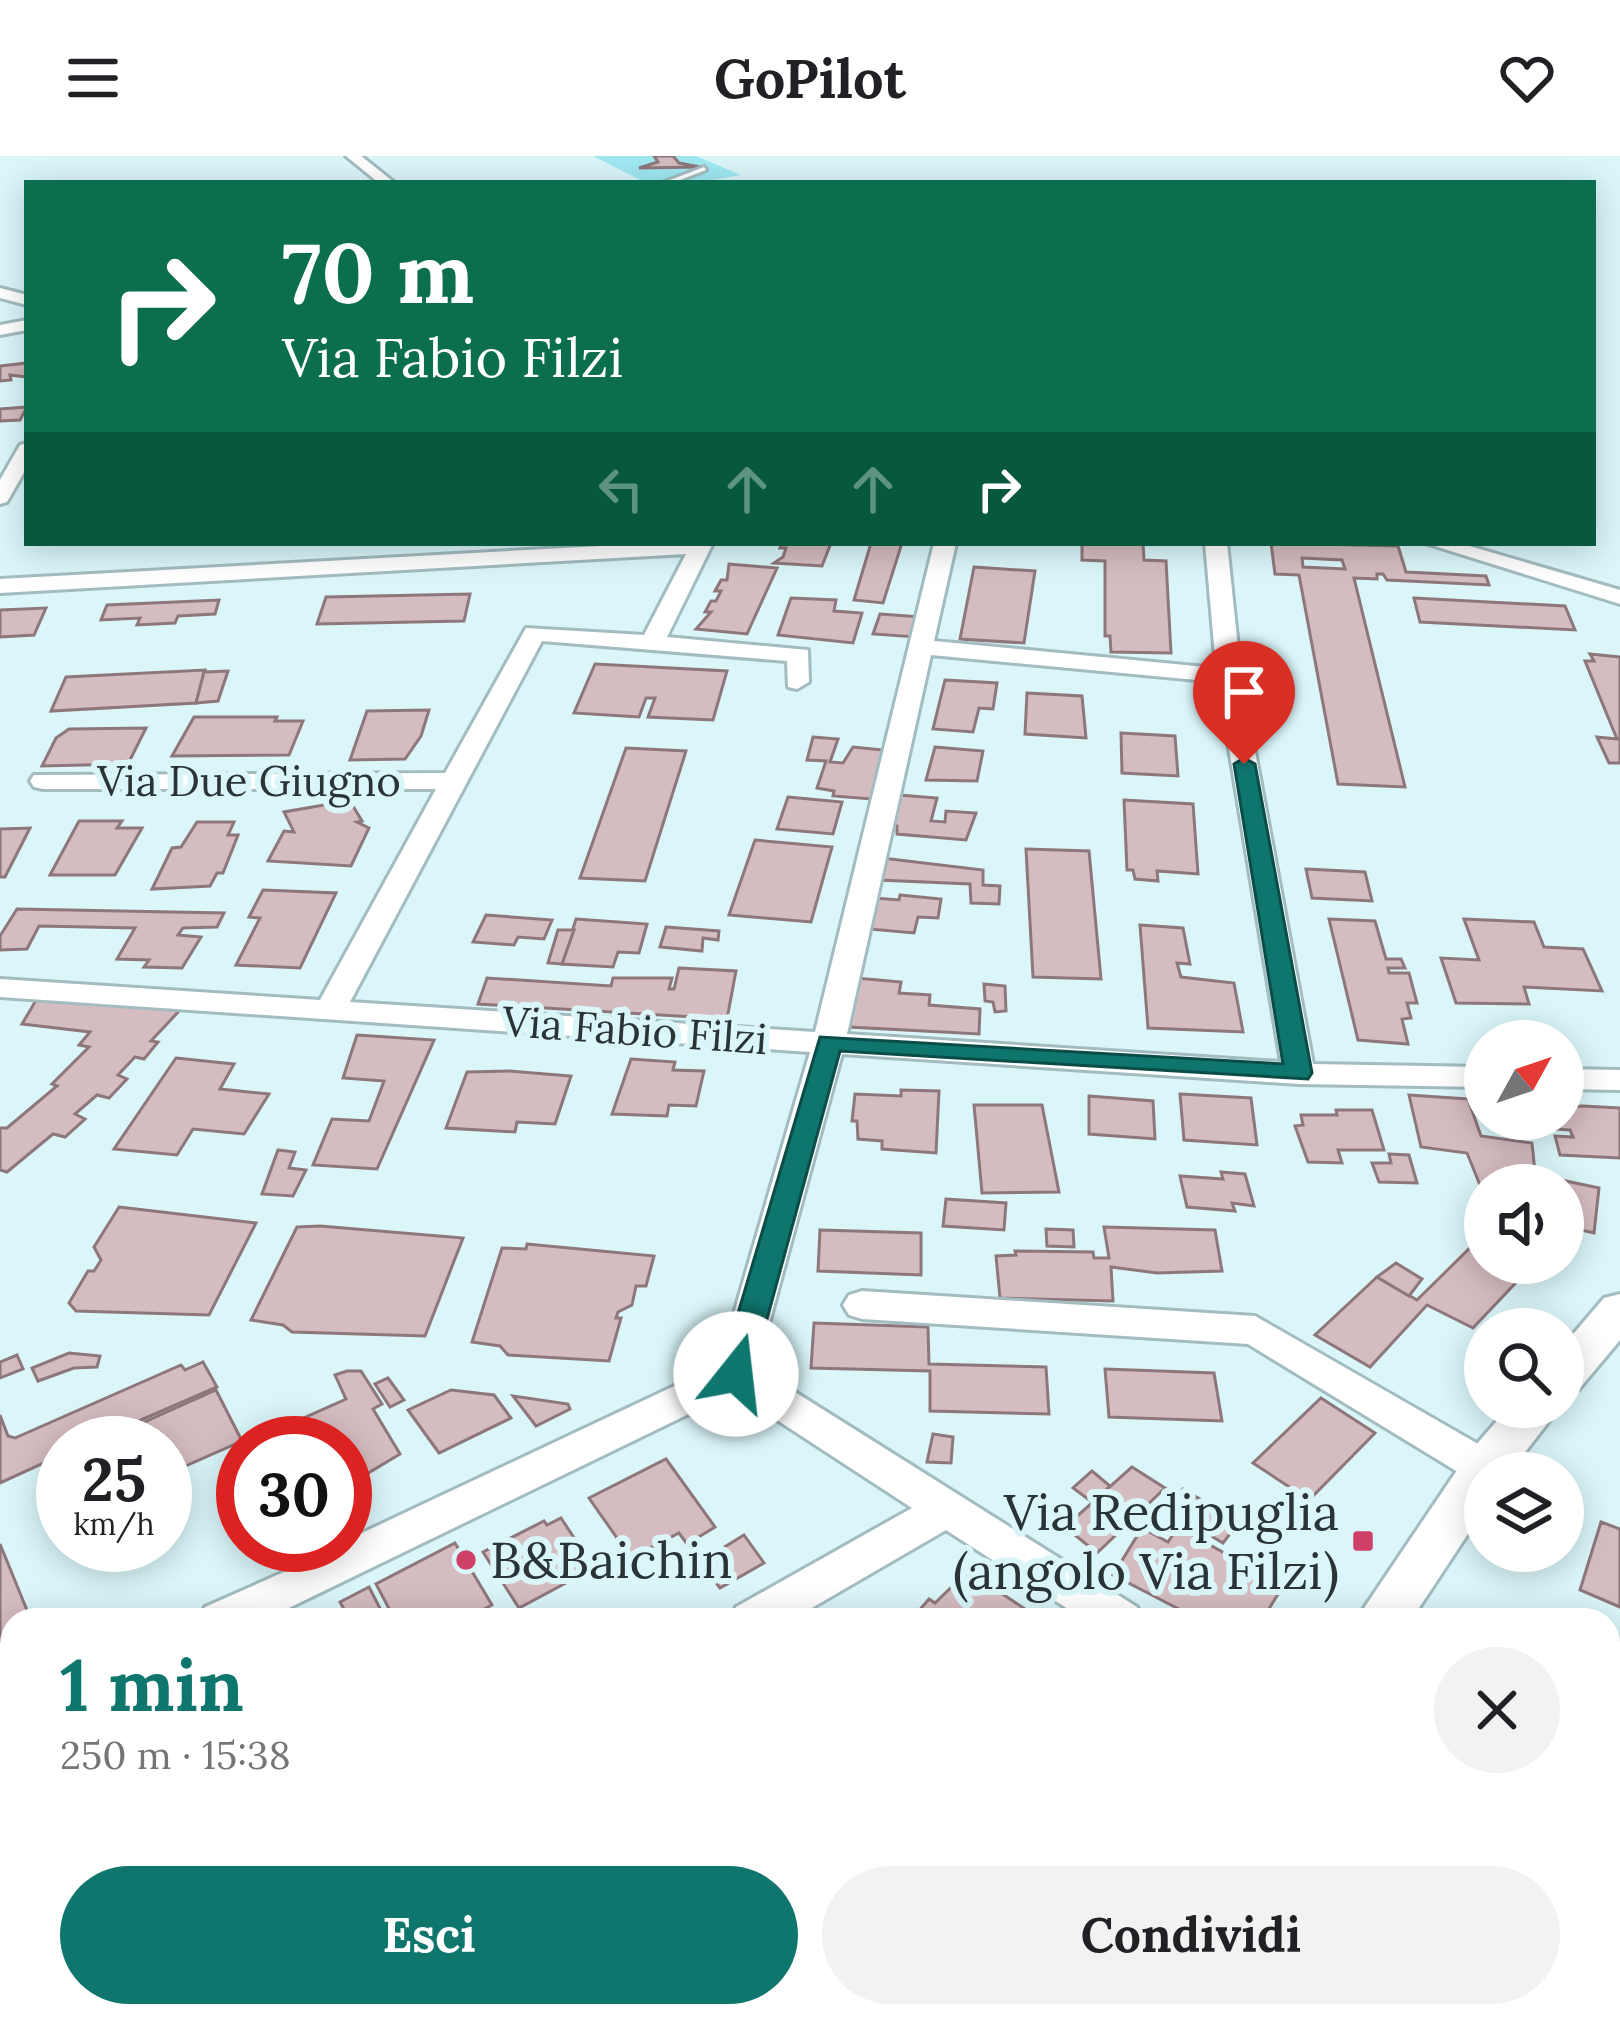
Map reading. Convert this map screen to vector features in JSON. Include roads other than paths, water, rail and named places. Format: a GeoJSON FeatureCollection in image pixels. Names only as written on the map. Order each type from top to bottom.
{"type":"FeatureCollection","features":[{"type":"Feature","properties":{"kind":"street"},"geometry":{"type":"LineString","coordinates":[[353,156],[384,180]]}},
{"type":"Feature","properties":{"kind":"street"},"geometry":{"type":"LineString","coordinates":[[0,498],[24,454]]}},
{"type":"Feature","properties":{"kind":"street"},"geometry":{"type":"LineString","coordinates":[[0,586],[684,546]]}},
{"type":"Feature","properties":{"kind":"street"},"geometry":{"type":"LineString","coordinates":[[652,643],[700,546]]}},
{"type":"Feature","properties":{"kind":"street"},"geometry":{"type":"LineString","coordinates":[[246,1608],[736,1374],[829,1042],[944,546]]}},
{"type":"Feature","properties":{"kind":"street"},"geometry":{"type":"LineString","coordinates":[[1216,546],[1229,676],[1298,1073]]}},
{"type":"Feature","properties":{"kind":"street"},"geometry":{"type":"LineString","coordinates":[[1446,546],[1620,597]]}},
{"type":"Feature","properties":{"kind":"street","name":"Via Due Giugno"},"geometry":{"type":"LineString","coordinates":[[329,1011],[534,633],[800,655],[797,682]]}},
{"type":"Feature","properties":{"kind":"street"},"geometry":{"type":"LineString","coordinates":[[921,647],[1229,676]]}},
{"type":"Feature","properties":{"kind":"street","name":"Via Due Giugno"},"geometry":{"type":"LineString","coordinates":[[43,781],[455,782]]}},
{"type":"Feature","properties":{"kind":"street","name":"Via Fabio Filzi"},"geometry":{"type":"LineString","coordinates":[[0,988],[1298,1073],[1464,1077]]}},
{"type":"Feature","properties":{"kind":"street"},"geometry":{"type":"LineString","coordinates":[[1584,1079],[1620,1080]]}},
{"type":"Feature","properties":{"kind":"street"},"geometry":{"type":"LineString","coordinates":[[862,1305],[1255,1330],[1464,1455]]}},
{"type":"Feature","properties":{"kind":"street"},"geometry":{"type":"LineString","coordinates":[[1584,1352],[1620,1310]]}},
{"type":"Feature","properties":{"kind":"street"},"geometry":{"type":"LineString","coordinates":[[736,1374],[1102,1608]]}},
{"type":"Feature","properties":{"kind":"street"},"geometry":{"type":"LineString","coordinates":[[1499,1452],[1520,1428]]}},
{"type":"Feature","properties":{"kind":"street"},"geometry":{"type":"LineString","coordinates":[[1390,1608],[1464,1499]]}},
{"type":"Feature","properties":{"kind":"street"},"geometry":{"type":"LineString","coordinates":[[773,1608],[947,1509]]}},
{"type":"Feature","properties":{"kind":"lane"},"geometry":{"type":"LineString","coordinates":[[673,180],[704,169]]}},
{"type":"Feature","properties":{"kind":"place","name":"Via Redipuglia (angolo Via Filzi)"},"geometry":{"type":"Point","coordinates":[1363,1541]}},
{"type":"Feature","properties":{"kind":"place","name":"B&Baichin"},"geometry":{"type":"Point","coordinates":[466,1560]}}]}
